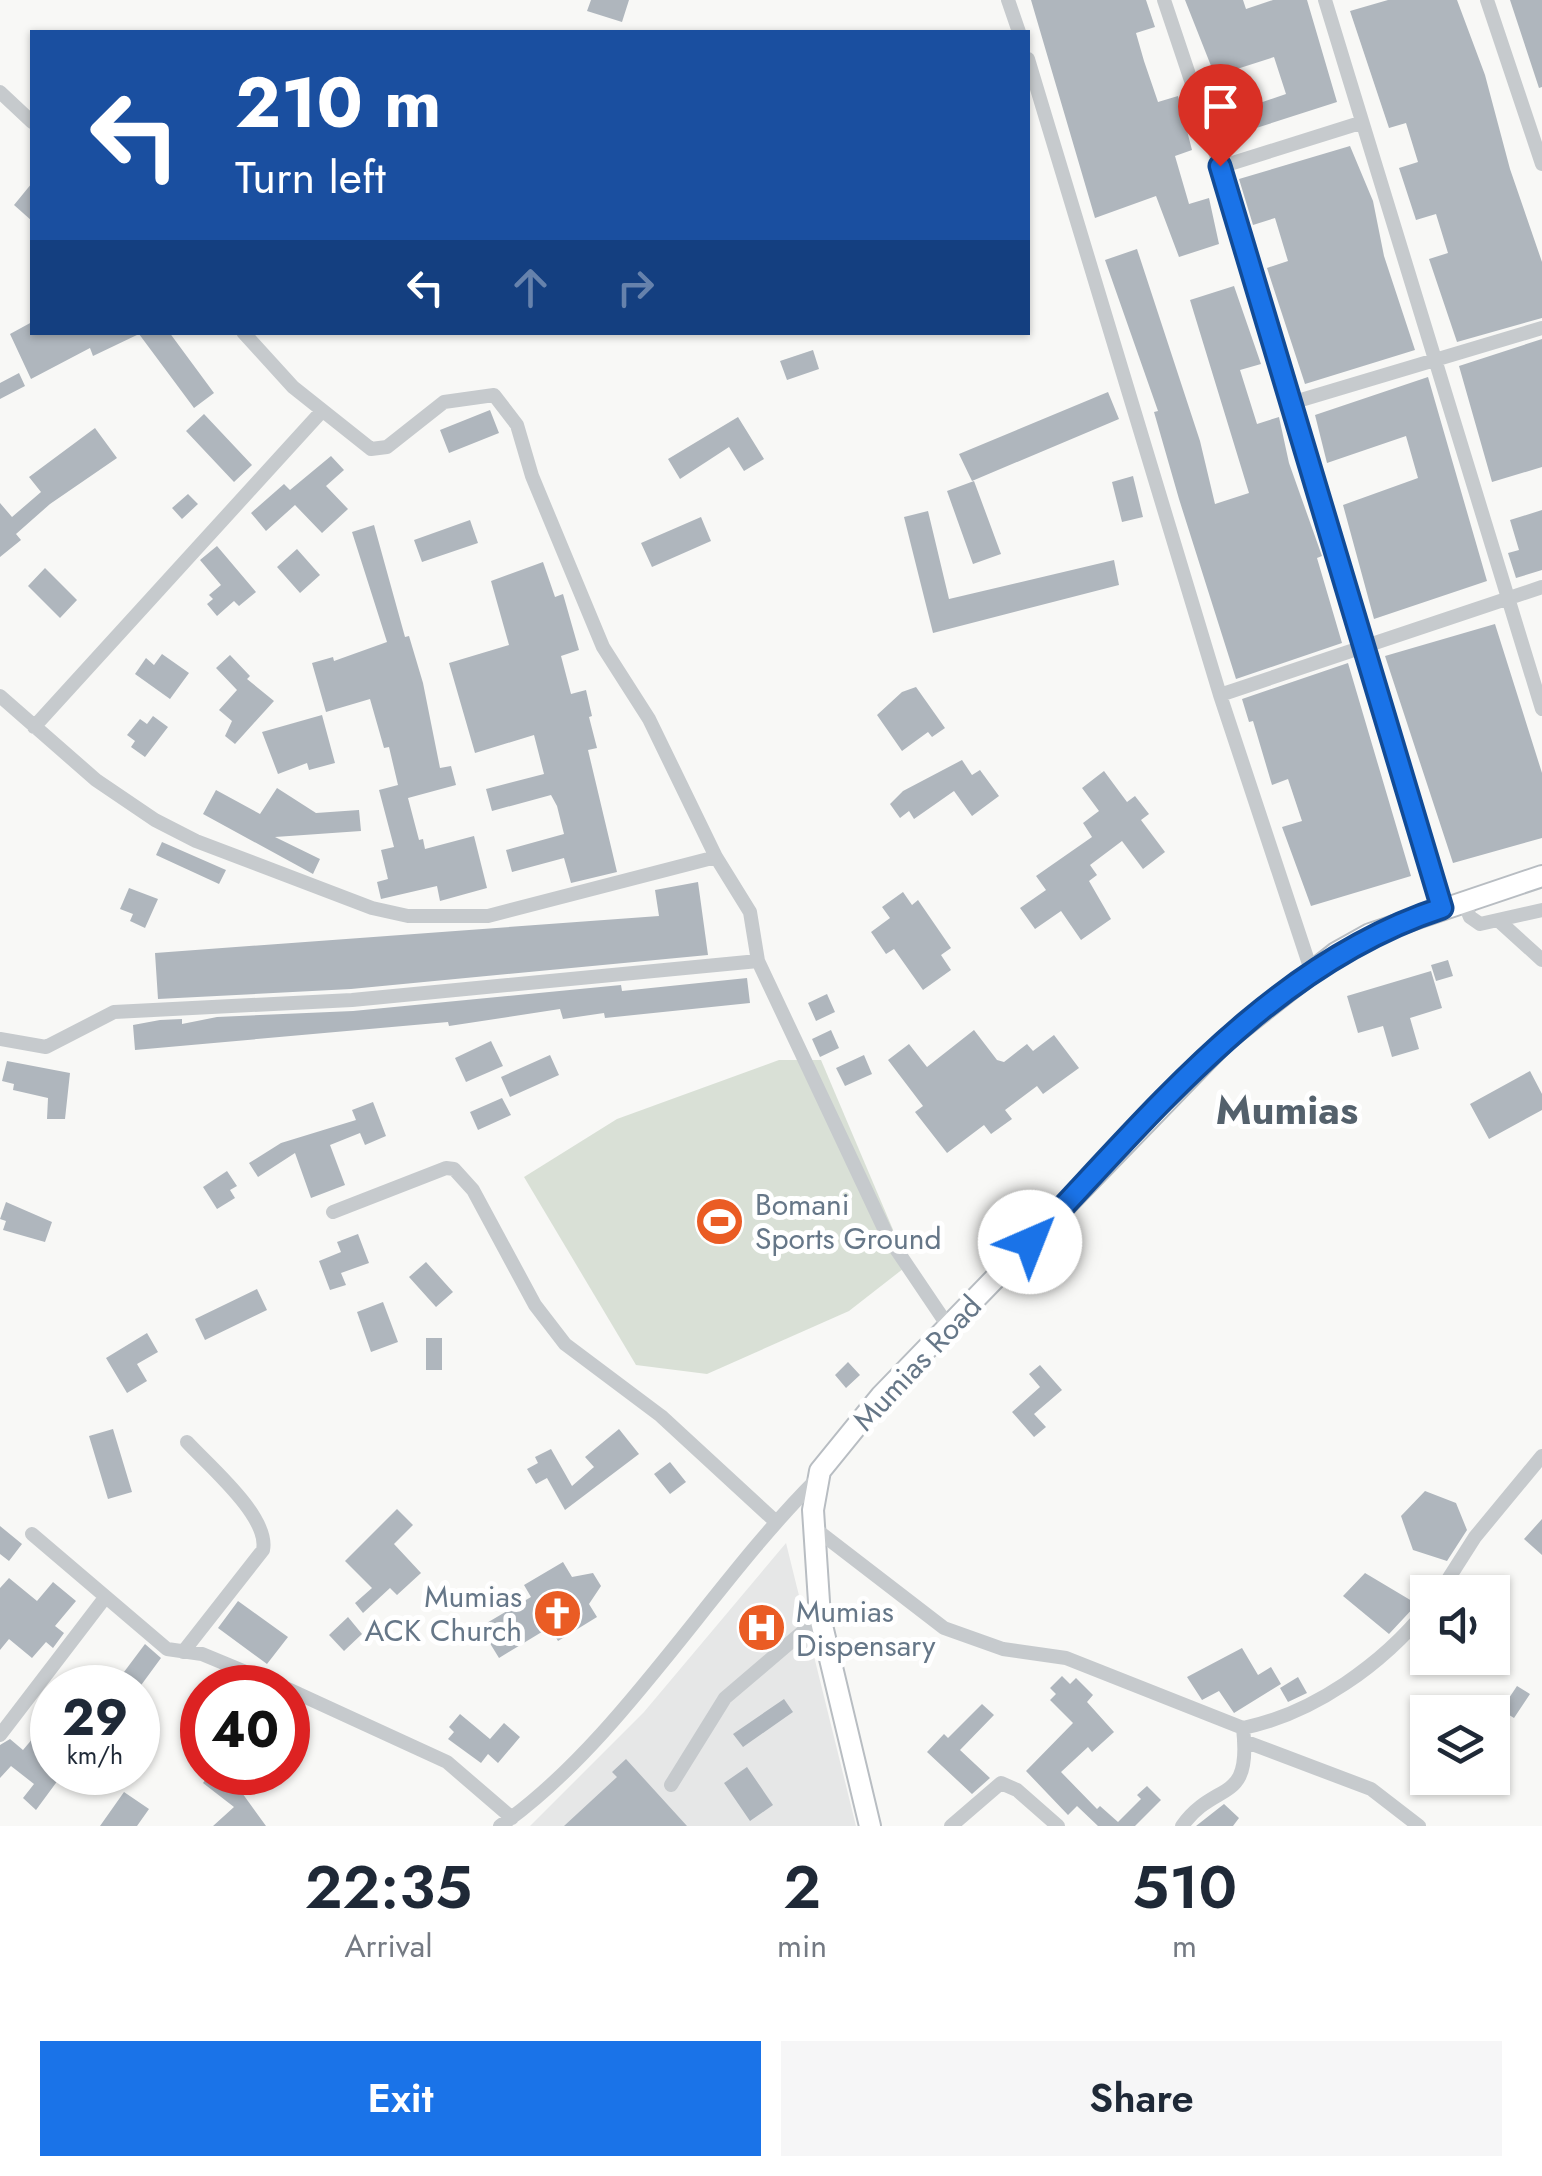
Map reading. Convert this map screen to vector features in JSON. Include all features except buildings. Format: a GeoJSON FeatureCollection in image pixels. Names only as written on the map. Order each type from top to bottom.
{"type":"FeatureCollection","features":[{"type":"Feature","properties":{"kind":"street"},"geometry":{"type":"LineString","coordinates":[[1008,0],[1019,30]]}},
{"type":"Feature","properties":{"kind":"street"},"geometry":{"type":"LineString","coordinates":[[1164,0],[1220,166],[1442,908]]}},
{"type":"Feature","properties":{"kind":"street"},"geometry":{"type":"LineString","coordinates":[[1326,0],[1360,123],[1542,708]]}},
{"type":"Feature","properties":{"kind":"street"},"geometry":{"type":"LineString","coordinates":[[1487,0],[1542,164]]}},
{"type":"Feature","properties":{"kind":"street"},"geometry":{"type":"LineString","coordinates":[[1030,66],[1220,695],[1312,972]]}},
{"type":"Feature","properties":{"kind":"street"},"geometry":{"type":"LineString","coordinates":[[0,92],[30,120]]}},
{"type":"Feature","properties":{"kind":"street"},"geometry":{"type":"LineString","coordinates":[[1220,166],[1360,123]]}},
{"type":"Feature","properties":{"kind":"street"},"geometry":{"type":"LineString","coordinates":[[1292,403],[1542,328]]}},
{"type":"Feature","properties":{"kind":"street"},"geometry":{"type":"LineString","coordinates":[[246,335],[322,411],[371,449],[387,447],[444,402],[494,396],[517,425],[532,476],[603,647],[650,719],[716,857],[750,912],[758,961],[888,1237],[948,1326]]}},
{"type":"Feature","properties":{"kind":"street"},"geometry":{"type":"LineString","coordinates":[[34,727],[322,411]]}},
{"type":"Feature","properties":{"kind":"street"},"geometry":{"type":"LineString","coordinates":[[1220,695],[1542,587]]}},
{"type":"Feature","properties":{"kind":"street"},"geometry":{"type":"LineString","coordinates":[[0,696],[126,803],[182,834],[326,894],[408,916],[488,916],[716,857]]}},
{"type":"Feature","properties":{"kind":"street","name":"Mumias Road"},"geometry":{"type":"LineString","coordinates":[[816,1481],[880,1396],[1226,1040],[1312,972],[1370,934],[1542,876]]}},
{"type":"Feature","properties":{"kind":"street"},"geometry":{"type":"LineString","coordinates":[[1463,900],[1477,923],[1500,922],[1542,910]]}},
{"type":"Feature","properties":{"kind":"street"},"geometry":{"type":"LineString","coordinates":[[1500,922],[1542,960]]}},
{"type":"Feature","properties":{"kind":"street"},"geometry":{"type":"LineString","coordinates":[[0,1040],[46,1048],[114,1012],[352,1000],[758,961]]}},
{"type":"Feature","properties":{"kind":"street"},"geometry":{"type":"LineString","coordinates":[[332,1212],[446,1168],[454,1169],[473,1190],[535,1304],[566,1344],[661,1416],[775,1521]]}},
{"type":"Feature","properties":{"kind":"street"},"geometry":{"type":"LineString","coordinates":[[183,1652],[263,1550],[265,1541],[250,1511],[186,1442]]}},
{"type":"Feature","properties":{"kind":"street"},"geometry":{"type":"LineString","coordinates":[[1451,1575],[1475,1537],[1542,1456]]}},
{"type":"Feature","properties":{"kind":"street"},"geometry":{"type":"LineString","coordinates":[[310,1699],[447,1762],[506,1822],[610,1722],[775,1521],[816,1481]]}},
{"type":"Feature","properties":{"kind":"street"},"geometry":{"type":"LineString","coordinates":[[816,1481],[814,1528],[820,1617],[870,1826]]}},
{"type":"Feature","properties":{"kind":"street"},"geometry":{"type":"LineString","coordinates":[[814,1528],[944,1628],[1003,1649],[1081,1663],[1371,1789],[1419,1826]]}},
{"type":"Feature","properties":{"kind":"street"},"geometry":{"type":"LineString","coordinates":[[32,1534],[104,1599],[168,1648],[202,1654],[229,1665]]}},
{"type":"Feature","properties":{"kind":"street"},"geometry":{"type":"LineString","coordinates":[[0,1736],[104,1599]]}},
{"type":"Feature","properties":{"kind":"street"},"geometry":{"type":"LineString","coordinates":[[671,1785],[725,1698],[820,1617]]}},
{"type":"Feature","properties":{"kind":"street"},"geometry":{"type":"LineString","coordinates":[[1244,1735],[1306,1706],[1371,1664],[1410,1626]]}},
{"type":"Feature","properties":{"kind":"street"},"geometry":{"type":"LineString","coordinates":[[1182,1826],[1201,1806],[1230,1790],[1244,1773],[1244,1735]]}},
{"type":"Feature","properties":{"kind":"street"},"geometry":{"type":"LineString","coordinates":[[951,1826],[1001,1783],[1017,1790],[1058,1826]]}},
{"type":"Feature","properties":{"kind":"shaded area","name":"Bomani Sports Ground"},"geometry":{"type":"Polygon","coordinates":[[[779,1060],[821,1060],[908,1265],[849,1311],[707,1374],[636,1365],[524,1177],[617,1119],[779,1060]]]}},
{"type":"Feature","properties":{"kind":"shaded area","name":"Mumias Dispensary"},"geometry":{"type":"Polygon","coordinates":[[[786,1543],[856,1826],[530,1826],[644,1712],[786,1543]]]}},
{"type":"Feature","properties":{"kind":"place","name":"Bomani Sports Ground"},"geometry":{"type":"Point","coordinates":[720,1221]}},
{"type":"Feature","properties":{"kind":"place","name":"Mumias ACK Church"},"geometry":{"type":"Point","coordinates":[557,1613]}},
{"type":"Feature","properties":{"kind":"place","name":"Mumias Dispensary"},"geometry":{"type":"Point","coordinates":[761,1628]}},
{"type":"Feature","properties":{"kind":"district","name":"Mumias"},"geometry":{"type":"Point","coordinates":[1287,1110]}},
{"type":"Feature","properties":{"kind":"route"},"geometry":{"type":"LineString","coordinates":[[1030,1242],[1226,1040],[1336,953],[1395,922],[1442,908],[1220,166]]}}]}
